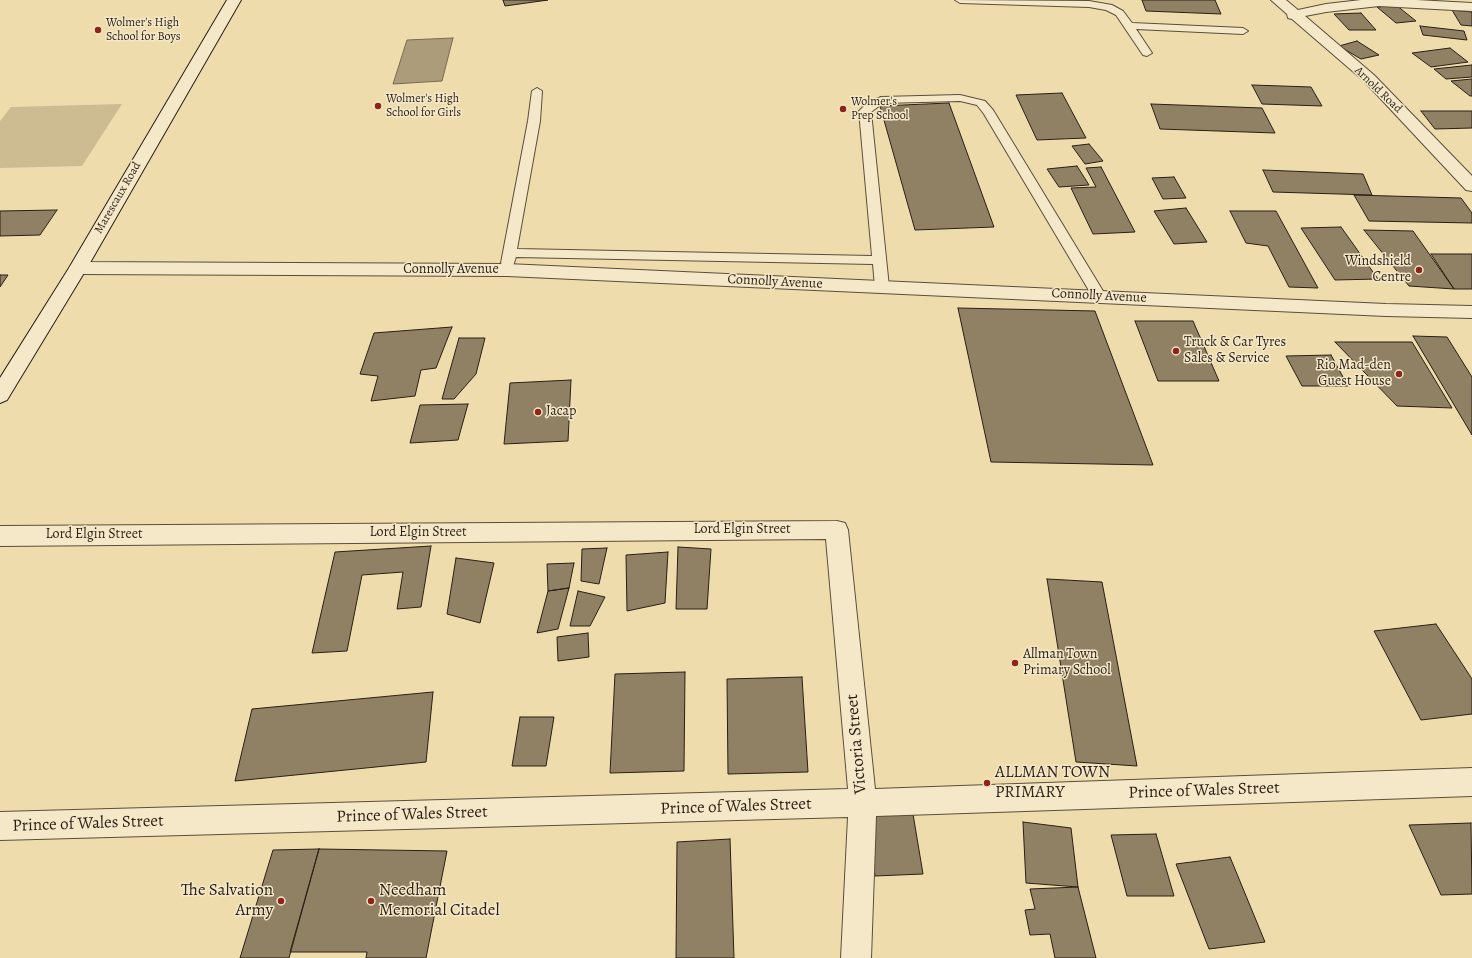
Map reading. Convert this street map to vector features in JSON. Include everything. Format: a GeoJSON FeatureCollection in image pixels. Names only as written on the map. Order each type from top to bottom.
{"type":"FeatureCollection","features":[{"type":"Feature","properties":{"kind":"street","name":"Marescaux Road"},"geometry":{"type":"LineString","coordinates":[[0,395],[78,268],[234,0]]}},
{"type":"Feature","properties":{"kind":"street","name":"Arnold Road"},"geometry":{"type":"LineString","coordinates":[[1278,0],[1369,78],[1472,186]]}},
{"type":"Feature","properties":{"kind":"street"},"geometry":{"type":"LineString","coordinates":[[1294,15],[1326,8],[1378,2],[1472,7]]}},
{"type":"Feature","properties":{"kind":"street","name":"Connolly Avenue"},"geometry":{"type":"LineString","coordinates":[[78,268],[508,262],[882,287],[1386,310],[1472,312]]}},
{"type":"Feature","properties":{"kind":"street","name":"Lord Elgin Street"},"geometry":{"type":"LineString","coordinates":[[0,536],[837,530]]}},
{"type":"Feature","properties":{"kind":"street","name":"Victoria Street"},"geometry":{"type":"LineString","coordinates":[[837,530],[863,803],[856,958]]}},
{"type":"Feature","properties":{"kind":"street","name":"Prince of Wales Street"},"geometry":{"type":"LineString","coordinates":[[0,826],[863,803],[1472,782]]}},
{"type":"Feature","properties":{"kind":"lane"},"geometry":{"type":"LineString","coordinates":[[960,0],[1089,4],[1109,7],[1120,13],[1147,53]]}},
{"type":"Feature","properties":{"kind":"lane"},"geometry":{"type":"LineString","coordinates":[[1130,26],[1243,31]]}},
{"type":"Feature","properties":{"kind":"lane"},"geometry":{"type":"LineString","coordinates":[[537,91],[534,121],[508,262],[879,260]]}},
{"type":"Feature","properties":{"kind":"lane"},"geometry":{"type":"LineString","coordinates":[[882,287],[865,111],[871,105],[881,100],[960,98],[981,103],[989,112],[1099,296]]}},
{"type":"Feature","properties":{"kind":"shaded area"},"geometry":{"type":"Polygon","coordinates":[[[453,38],[442,81],[393,84],[407,40],[453,38]]]}},
{"type":"Feature","properties":{"kind":"shaded area"},"geometry":{"type":"Polygon","coordinates":[[[122,104],[82,166],[0,168],[0,121],[11,107],[122,104]]]}},
{"type":"Feature","properties":{"kind":"building"},"geometry":{"type":"Polygon","coordinates":[[[503,0],[548,0],[505,6],[503,0]]]}},
{"type":"Feature","properties":{"kind":"building"},"geometry":{"type":"Polygon","coordinates":[[[1142,0],[1215,0],[1221,14],[1146,11],[1142,0]]]}},
{"type":"Feature","properties":{"kind":"building"},"geometry":{"type":"Polygon","coordinates":[[[1396,5],[1416,21],[1396,23],[1377,7],[1396,5]]]}},
{"type":"Feature","properties":{"kind":"building"},"geometry":{"type":"Polygon","coordinates":[[[1452,10],[1472,12],[1472,26],[1461,25],[1452,10]]]}},
{"type":"Feature","properties":{"kind":"building"},"geometry":{"type":"Polygon","coordinates":[[[1361,13],[1376,30],[1349,30],[1334,14],[1361,13]]]}},
{"type":"Feature","properties":{"kind":"building"},"geometry":{"type":"Polygon","coordinates":[[[1420,26],[1464,31],[1467,40],[1423,35],[1420,26]]]}},
{"type":"Feature","properties":{"kind":"building"},"geometry":{"type":"Polygon","coordinates":[[[1357,41],[1379,55],[1361,59],[1339,46],[1357,41]]]}},
{"type":"Feature","properties":{"kind":"building"},"geometry":{"type":"Polygon","coordinates":[[[1450,48],[1468,62],[1431,67],[1412,53],[1450,48]]]}},
{"type":"Feature","properties":{"kind":"building"},"geometry":{"type":"Polygon","coordinates":[[[1472,65],[1472,77],[1446,79],[1434,69],[1472,65]]]}},
{"type":"Feature","properties":{"kind":"building"},"geometry":{"type":"Polygon","coordinates":[[[1472,79],[1472,96],[1451,81],[1472,79]]]}},
{"type":"Feature","properties":{"kind":"building"},"geometry":{"type":"Polygon","coordinates":[[[1252,85],[1311,87],[1322,106],[1262,104],[1252,85]]]}},
{"type":"Feature","properties":{"kind":"building"},"geometry":{"type":"Polygon","coordinates":[[[1062,93],[1086,138],[1037,140],[1016,95],[1062,93]]]}},
{"type":"Feature","properties":{"kind":"building"},"geometry":{"type":"Polygon","coordinates":[[[949,103],[994,227],[915,230],[880,106],[949,103]]]}},
{"type":"Feature","properties":{"kind":"building"},"geometry":{"type":"Polygon","coordinates":[[[1151,104],[1262,108],[1275,133],[1160,129],[1151,104]]]}},
{"type":"Feature","properties":{"kind":"building"},"geometry":{"type":"Polygon","coordinates":[[[1421,111],[1472,111],[1472,128],[1435,129],[1421,111]]]}},
{"type":"Feature","properties":{"kind":"building"},"geometry":{"type":"Polygon","coordinates":[[[1089,144],[1103,161],[1085,164],[1072,146],[1089,144]]]}},
{"type":"Feature","properties":{"kind":"building"},"geometry":{"type":"Polygon","coordinates":[[[1077,166],[1089,185],[1059,187],[1047,169],[1077,166]]]}},
{"type":"Feature","properties":{"kind":"building"},"geometry":{"type":"Polygon","coordinates":[[[1101,167],[1135,232],[1093,234],[1071,188],[1096,187],[1086,168],[1101,167]]]}},
{"type":"Feature","properties":{"kind":"building"},"geometry":{"type":"Polygon","coordinates":[[[1263,170],[1363,174],[1372,195],[1273,192],[1263,170]]]}},
{"type":"Feature","properties":{"kind":"building"},"geometry":{"type":"Polygon","coordinates":[[[1174,177],[1186,198],[1163,199],[1152,178],[1174,177]]]}},
{"type":"Feature","properties":{"kind":"building"},"geometry":{"type":"Polygon","coordinates":[[[1354,195],[1461,198],[1472,213],[1472,223],[1369,221],[1354,195]]]}},
{"type":"Feature","properties":{"kind":"building"},"geometry":{"type":"Polygon","coordinates":[[[1186,208],[1207,242],[1174,244],[1154,211],[1186,208]]]}},
{"type":"Feature","properties":{"kind":"building"},"geometry":{"type":"Polygon","coordinates":[[[57,210],[40,235],[0,236],[0,211],[57,210]]]}},
{"type":"Feature","properties":{"kind":"building"},"geometry":{"type":"Polygon","coordinates":[[[1230,211],[1276,211],[1318,288],[1289,287],[1268,246],[1246,243],[1230,211]]]}},
{"type":"Feature","properties":{"kind":"building"},"geometry":{"type":"Polygon","coordinates":[[[1341,227],[1378,279],[1335,280],[1301,228],[1341,227]]]}},
{"type":"Feature","properties":{"kind":"building","name":"Windshield Centre"},"geometry":{"type":"Polygon","coordinates":[[[1364,230],[1413,231],[1454,289],[1409,286],[1364,230]]]}},
{"type":"Feature","properties":{"kind":"building"},"geometry":{"type":"Polygon","coordinates":[[[1431,254],[1472,254],[1472,289],[1454,289],[1431,254]]]}},
{"type":"Feature","properties":{"kind":"building"},"geometry":{"type":"Polygon","coordinates":[[[0,275],[8,275],[0,287],[0,275]]]}},
{"type":"Feature","properties":{"kind":"building"},"geometry":{"type":"Polygon","coordinates":[[[958,308],[1095,311],[1153,465],[991,462],[958,308]]]}},
{"type":"Feature","properties":{"kind":"building","name":"Truck & Car Tyres Sales & Service"},"geometry":{"type":"Polygon","coordinates":[[[1135,321],[1193,321],[1219,381],[1158,381],[1135,321]]]}},
{"type":"Feature","properties":{"kind":"building"},"geometry":{"type":"Polygon","coordinates":[[[452,327],[436,368],[421,370],[415,396],[371,401],[378,376],[360,374],[374,333],[452,327]]]}},
{"type":"Feature","properties":{"kind":"building"},"geometry":{"type":"Polygon","coordinates":[[[1413,336],[1447,337],[1472,377],[1472,435],[1413,336]]]}},
{"type":"Feature","properties":{"kind":"building"},"geometry":{"type":"Polygon","coordinates":[[[459,338],[485,338],[476,374],[454,399],[442,399],[459,338]]]}},
{"type":"Feature","properties":{"kind":"building","name":"Rio Mad-den Guest House"},"geometry":{"type":"Polygon","coordinates":[[[1335,342],[1412,342],[1452,408],[1397,406],[1335,342]]]}},
{"type":"Feature","properties":{"kind":"building"},"geometry":{"type":"Polygon","coordinates":[[[1331,355],[1348,386],[1302,386],[1286,356],[1331,355]]]}},
{"type":"Feature","properties":{"kind":"building","name":"Jacap"},"geometry":{"type":"Polygon","coordinates":[[[571,380],[568,441],[504,444],[510,383],[571,380]]]}},
{"type":"Feature","properties":{"kind":"building"},"geometry":{"type":"Polygon","coordinates":[[[468,404],[458,440],[410,443],[420,405],[468,404]]]}},
{"type":"Feature","properties":{"kind":"building"},"geometry":{"type":"Polygon","coordinates":[[[431,546],[421,607],[397,609],[403,572],[362,575],[347,651],[312,653],[335,552],[431,546]]]}},
{"type":"Feature","properties":{"kind":"building"},"geometry":{"type":"Polygon","coordinates":[[[678,547],[711,549],[707,609],[676,609],[678,547]]]}},
{"type":"Feature","properties":{"kind":"building"},"geometry":{"type":"Polygon","coordinates":[[[607,548],[599,584],[581,581],[582,549],[607,548]]]}},
{"type":"Feature","properties":{"kind":"building"},"geometry":{"type":"Polygon","coordinates":[[[668,552],[665,603],[627,611],[626,555],[668,552]]]}},
{"type":"Feature","properties":{"kind":"building"},"geometry":{"type":"Polygon","coordinates":[[[456,558],[494,563],[480,623],[447,614],[456,558]]]}},
{"type":"Feature","properties":{"kind":"building"},"geometry":{"type":"Polygon","coordinates":[[[574,563],[569,588],[548,591],[547,564],[574,563]]]}},
{"type":"Feature","properties":{"kind":"building"},"geometry":{"type":"Polygon","coordinates":[[[1047,579],[1102,582],[1137,766],[1076,762],[1047,579]]]}},
{"type":"Feature","properties":{"kind":"building"},"geometry":{"type":"Polygon","coordinates":[[[569,588],[558,629],[537,633],[548,591],[569,588]]]}},
{"type":"Feature","properties":{"kind":"building"},"geometry":{"type":"Polygon","coordinates":[[[578,591],[605,597],[590,626],[570,626],[578,591]]]}},
{"type":"Feature","properties":{"kind":"building"},"geometry":{"type":"Polygon","coordinates":[[[1436,624],[1472,679],[1472,714],[1421,720],[1374,631],[1436,624]]]}},
{"type":"Feature","properties":{"kind":"building"},"geometry":{"type":"Polygon","coordinates":[[[588,633],[589,657],[558,661],[557,637],[588,633]]]}},
{"type":"Feature","properties":{"kind":"building"},"geometry":{"type":"Polygon","coordinates":[[[685,672],[684,771],[610,773],[615,674],[685,672]]]}},
{"type":"Feature","properties":{"kind":"building"},"geometry":{"type":"Polygon","coordinates":[[[802,677],[808,772],[728,774],[727,679],[802,677]]]}},
{"type":"Feature","properties":{"kind":"building"},"geometry":{"type":"Polygon","coordinates":[[[433,692],[426,762],[235,781],[252,709],[433,692]]]}},
{"type":"Feature","properties":{"kind":"building"},"geometry":{"type":"Polygon","coordinates":[[[520,717],[554,717],[546,766],[512,766],[520,717]]]}},
{"type":"Feature","properties":{"kind":"building"},"geometry":{"type":"Polygon","coordinates":[[[913,814],[923,874],[875,876],[868,816],[913,814]]]}},
{"type":"Feature","properties":{"kind":"building"},"geometry":{"type":"Polygon","coordinates":[[[1023,822],[1071,828],[1078,887],[1026,883],[1023,822]]]}},
{"type":"Feature","properties":{"kind":"building"},"geometry":{"type":"Polygon","coordinates":[[[1471,823],[1472,894],[1441,895],[1409,825],[1471,823]]]}},
{"type":"Feature","properties":{"kind":"building"},"geometry":{"type":"Polygon","coordinates":[[[1156,834],[1174,896],[1127,896],[1111,835],[1156,834]]]}},
{"type":"Feature","properties":{"kind":"building"},"geometry":{"type":"Polygon","coordinates":[[[730,839],[734,958],[676,958],[677,842],[730,839]]]}},
{"type":"Feature","properties":{"kind":"building","name":"The Salvation Army"},"geometry":{"type":"Polygon","coordinates":[[[319,849],[289,958],[240,958],[273,850],[319,849]]]}},
{"type":"Feature","properties":{"kind":"building","name":"Needham Memorial Citadel"},"geometry":{"type":"Polygon","coordinates":[[[319,849],[447,851],[426,958],[366,958],[367,952],[290,952],[319,849]]]}},
{"type":"Feature","properties":{"kind":"building"},"geometry":{"type":"Polygon","coordinates":[[[1230,857],[1265,942],[1209,949],[1176,864],[1230,857]]]}},
{"type":"Feature","properties":{"kind":"building"},"geometry":{"type":"Polygon","coordinates":[[[1078,887],[1096,958],[1055,958],[1050,934],[1030,935],[1025,910],[1035,909],[1030,889],[1078,887]]]}},
{"type":"Feature","properties":{"kind":"place","name":"Wolmer's High School for Boys"},"geometry":{"type":"Point","coordinates":[98,30]}},
{"type":"Feature","properties":{"kind":"place","name":"Wolmer's High School for Girls"},"geometry":{"type":"Point","coordinates":[378,106]}},
{"type":"Feature","properties":{"kind":"place","name":"Wolmer's Prep School"},"geometry":{"type":"Point","coordinates":[843,109]}},
{"type":"Feature","properties":{"kind":"place","name":"Windshield Centre"},"geometry":{"type":"Point","coordinates":[1419,270]}},
{"type":"Feature","properties":{"kind":"place","name":"Truck & Car Tyres Sales & Service"},"geometry":{"type":"Point","coordinates":[1176,351]}},
{"type":"Feature","properties":{"kind":"place","name":"Rio Mad-den Guest House"},"geometry":{"type":"Point","coordinates":[1399,374]}},
{"type":"Feature","properties":{"kind":"place","name":"Jacap"},"geometry":{"type":"Point","coordinates":[538,412]}},
{"type":"Feature","properties":{"kind":"place","name":"Allman Town Primary School"},"geometry":{"type":"Point","coordinates":[1015,663]}},
{"type":"Feature","properties":{"kind":"place","name":"ALLMAN TOWN PRIMARY"},"geometry":{"type":"Point","coordinates":[987,783]}},
{"type":"Feature","properties":{"kind":"place","name":"The Salvation Army"},"geometry":{"type":"Point","coordinates":[281,901]}},
{"type":"Feature","properties":{"kind":"place","name":"Needham Memorial Citadel"},"geometry":{"type":"Point","coordinates":[371,901]}}]}
